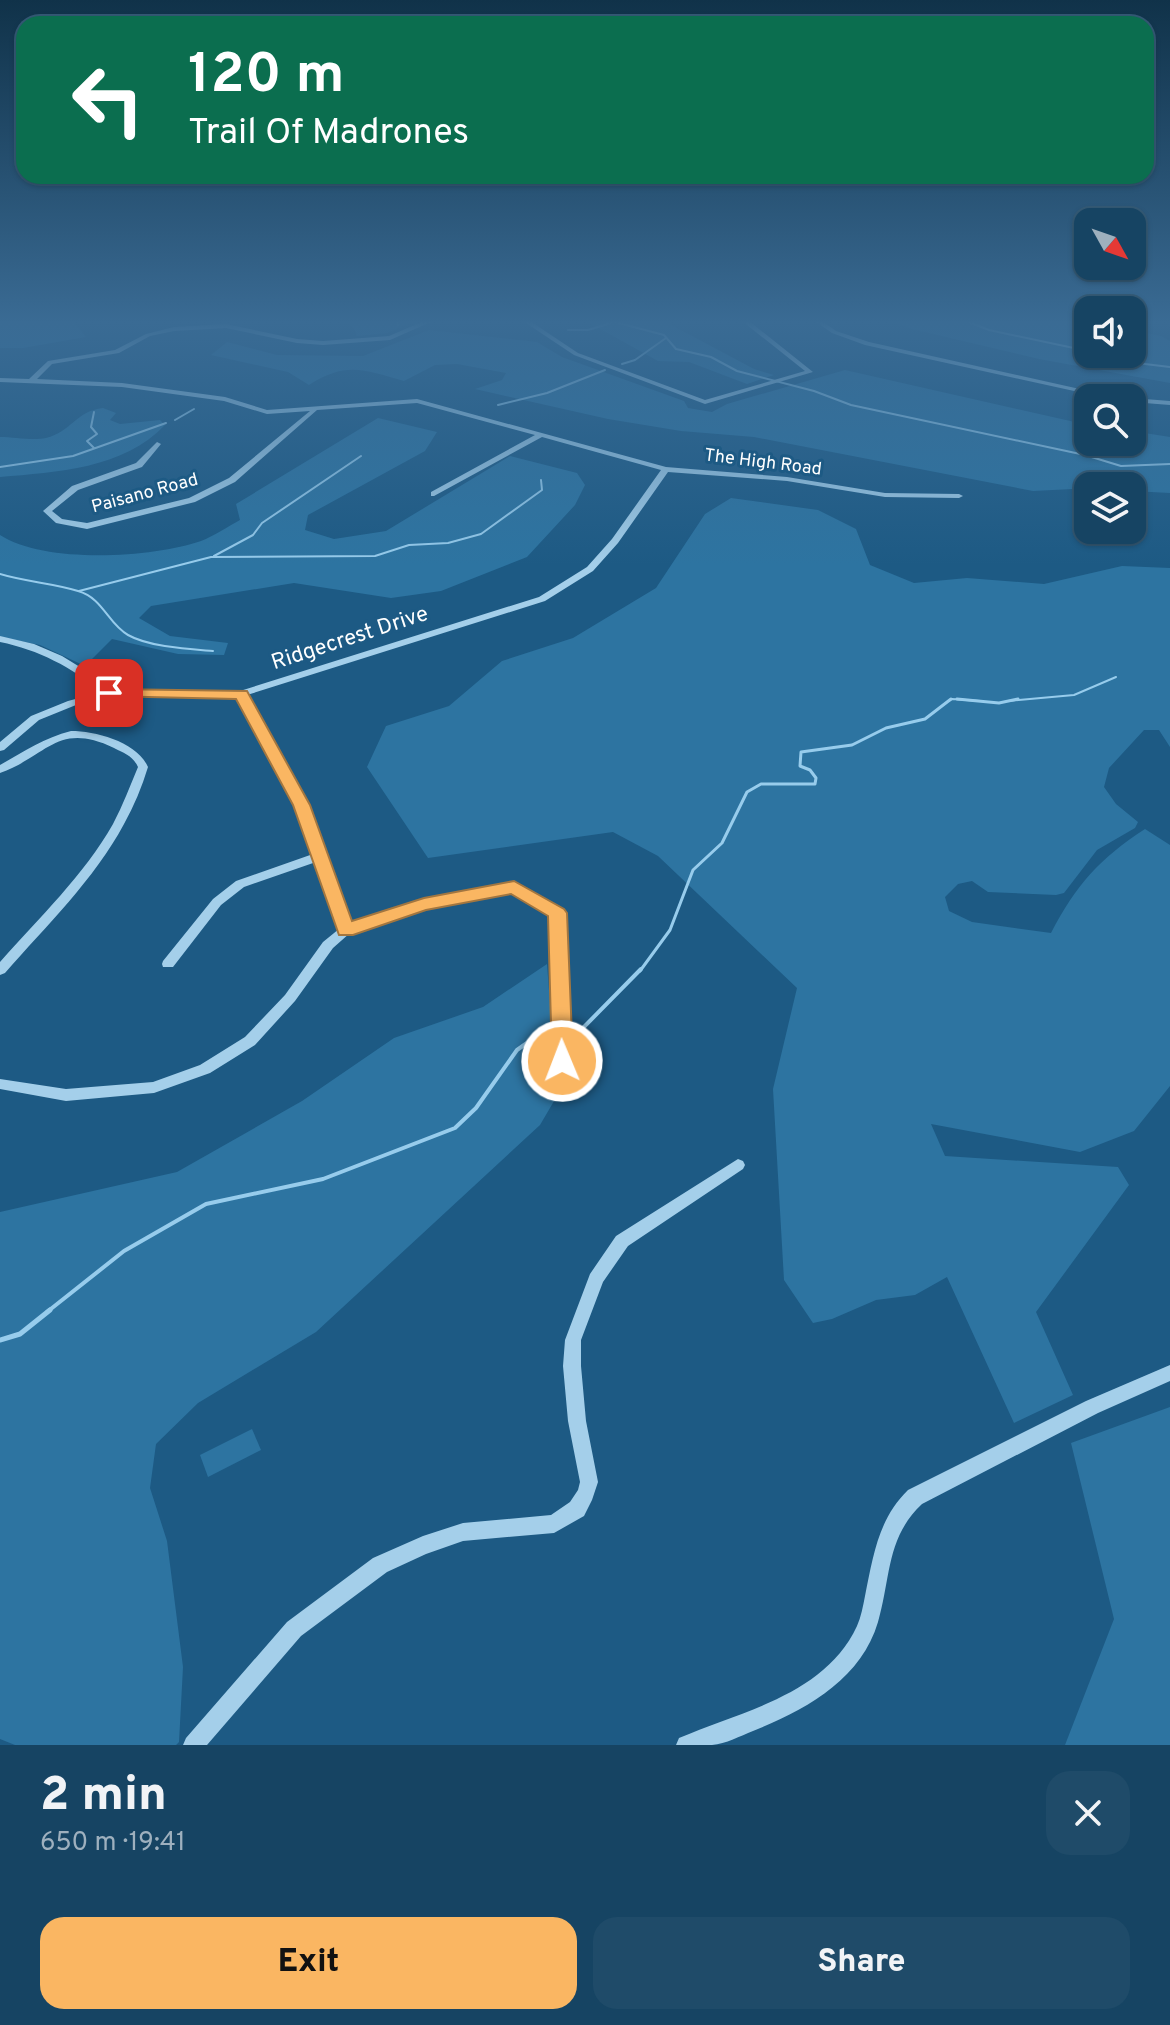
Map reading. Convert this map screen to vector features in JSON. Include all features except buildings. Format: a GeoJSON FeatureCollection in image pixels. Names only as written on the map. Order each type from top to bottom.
{"type":"FeatureCollection","features":[{"type":"Feature","properties":{"kind":"street","name":"The High Road"},"geometry":{"type":"LineString","coordinates":[[236,402],[267,412],[402,402]]}},
{"type":"Feature","properties":{"kind":"street","name":"The High Road"},"geometry":{"type":"LineString","coordinates":[[424,402],[666,469],[787,479],[885,495],[959,496]]}},
{"type":"Feature","properties":{"kind":"street","name":"Paisano Road"},"geometry":{"type":"LineString","coordinates":[[157,444],[139,465],[75,488],[47,511],[59,521],[87,526],[192,500],[232,480],[314,411]]}},
{"type":"Feature","properties":{"kind":"street"},"geometry":{"type":"LineString","coordinates":[[434,494],[541,435]]}},
{"type":"Feature","properties":{"kind":"street","name":"Ridgecrest Drive"},"geometry":{"type":"LineString","coordinates":[[0,748],[35,718],[72,703],[109,693],[241,694],[542,599],[590,569],[615,541],[666,469]]}},
{"type":"Feature","properties":{"kind":"street"},"geometry":{"type":"LineString","coordinates":[[0,639],[43,650],[65,660],[109,693]]}},
{"type":"Feature","properties":{"kind":"street"},"geometry":{"type":"LineString","coordinates":[[241,694],[302,805],[346,930]]}},
{"type":"Feature","properties":{"kind":"street"},"geometry":{"type":"LineString","coordinates":[[0,770],[52,737],[64,734],[92,735],[111,742],[139,757],[143,767],[136,789],[101,855],[0,970]]}},
{"type":"Feature","properties":{"kind":"street"},"geometry":{"type":"LineString","coordinates":[[168,964],[217,902],[240,884],[321,856]]}},
{"type":"Feature","properties":{"kind":"street"},"geometry":{"type":"LineString","coordinates":[[0,1084],[66,1095],[154,1087],[205,1069],[250,1041],[290,998],[328,945],[346,930],[424,904],[514,887],[558,913],[562,1061]]}},
{"type":"Feature","properties":{"kind":"street"},"geometry":{"type":"LineString","coordinates":[[193,1745],[294,1629],[380,1565],[423,1545],[463,1532],[554,1524],[577,1509],[589,1482],[577,1421],[573,1340],[596,1279],[622,1241],[738,1165]]}},
{"type":"Feature","properties":{"kind":"street"},"geometry":{"type":"LineString","coordinates":[[686,1745],[777,1711],[805,1695],[849,1656],[866,1630],[891,1525],[901,1509],[915,1497],[1092,1407],[1170,1373]]}},
{"type":"Feature","properties":{"kind":"shaded area"},"geometry":{"type":"Polygon","coordinates":[[[535,402],[685,402],[688,408],[712,412],[732,402],[988,402],[1074,422],[1074,456],[1146,456],[1146,433],[1170,437],[1170,493],[1146,492],[1146,472],[1074,472],[1074,489],[1033,491],[754,437],[681,431],[535,402]]]}},
{"type":"Feature","properties":{"kind":"shaded area"},"geometry":{"type":"Polygon","coordinates":[[[103,408],[116,413],[110,420],[120,424],[160,420],[165,425],[130,451],[88,466],[0,477],[0,437],[46,438],[62,431],[86,413],[103,408]]]}},
{"type":"Feature","properties":{"kind":"shaded area"},"geometry":{"type":"Polygon","coordinates":[[[378,418],[437,432],[425,451],[308,515],[305,530],[334,539],[386,531],[510,456],[577,473],[585,485],[575,505],[527,557],[441,591],[391,598],[294,583],[151,606],[139,618],[170,636],[228,643],[224,655],[178,654],[112,639],[85,666],[40,645],[0,637],[0,535],[43,551],[99,555],[155,551],[201,541],[240,520],[236,504],[378,418]]]}},
{"type":"Feature","properties":{"kind":"shaded area"},"geometry":{"type":"Polygon","coordinates":[[[731,498],[818,510],[856,529],[870,565],[914,583],[967,578],[1044,584],[1122,566],[1170,568],[1170,747],[1159,730],[1144,730],[1109,768],[1104,787],[1116,804],[1138,822],[1135,828],[1097,850],[1064,893],[988,892],[972,881],[958,884],[945,897],[949,911],[972,922],[1051,933],[1090,874],[1129,840],[1145,829],[1170,845],[1170,1086],[1134,1131],[1080,1152],[931,1124],[945,1156],[1118,1167],[1129,1185],[1036,1312],[1073,1395],[1014,1423],[947,1277],[915,1295],[876,1300],[832,1319],[813,1323],[784,1280],[773,1089],[797,988],[658,856],[613,832],[428,858],[367,767],[386,726],[449,706],[502,661],[573,638],[656,588],[705,514],[731,498]]]}},
{"type":"Feature","properties":{"kind":"shaded area"},"geometry":{"type":"Polygon","coordinates":[[[547,964],[557,1096],[540,1125],[316,1332],[198,1403],[156,1444],[150,1488],[167,1541],[183,1667],[179,1742],[176,1745],[15,1745],[0,1739],[0,1212],[177,1172],[302,1101],[394,1038],[483,1007],[547,964]]]}},
{"type":"Feature","properties":{"kind":"shaded area"},"geometry":{"type":"Polygon","coordinates":[[[1170,1407],[1170,1745],[1065,1745],[1114,1619],[1071,1443],[1170,1407]]]}},
{"type":"Feature","properties":{"kind":"shaded area"},"geometry":{"type":"Polygon","coordinates":[[[252,1429],[261,1450],[208,1477],[200,1455],[252,1429]]]}},
{"type":"Feature","properties":{"kind":"waterway"},"geometry":{"type":"LineString","coordinates":[[498,405],[508,402]]}},
{"type":"Feature","properties":{"kind":"waterway"},"geometry":{"type":"LineString","coordinates":[[844,402],[1085,455],[1121,466],[1170,464]]}},
{"type":"Feature","properties":{"kind":"waterway"},"geometry":{"type":"LineString","coordinates":[[175,420],[194,409]]}},
{"type":"Feature","properties":{"kind":"waterway"},"geometry":{"type":"LineString","coordinates":[[94,412],[91,427],[97,434],[87,441],[94,448]]}},
{"type":"Feature","properties":{"kind":"waterway"},"geometry":{"type":"LineString","coordinates":[[0,467],[73,456],[166,423]]}},
{"type":"Feature","properties":{"kind":"waterway"},"geometry":{"type":"LineString","coordinates":[[214,556],[253,535],[262,523],[361,456]]}},
{"type":"Feature","properties":{"kind":"waterway"},"geometry":{"type":"LineString","coordinates":[[79,591],[211,557],[375,556],[409,545],[448,543],[481,534],[542,490],[541,480]]}},
{"type":"Feature","properties":{"kind":"waterway"},"geometry":{"type":"LineString","coordinates":[[0,574],[87,594],[121,630],[137,639],[169,647],[213,651]]}},
{"type":"Feature","properties":{"kind":"waterway"},"geometry":{"type":"LineString","coordinates":[[1009,701],[1074,695],[1116,677]]}},
{"type":"Feature","properties":{"kind":"waterway"},"geometry":{"type":"LineString","coordinates":[[640,971],[670,930],[693,870],[722,843],[747,792],[761,784],[815,784],[816,778],[810,770],[800,766],[801,752],[852,745],[886,728],[925,719],[951,699]]}},
{"type":"Feature","properties":{"kind":"waterway"},"geometry":{"type":"LineString","coordinates":[[957,699],[972,700]]}},
{"type":"Feature","properties":{"kind":"waterway"},"geometry":{"type":"LineString","coordinates":[[1009,701],[1018,699]]}},
{"type":"Feature","properties":{"kind":"waterway"},"geometry":{"type":"LineString","coordinates":[[949,701],[972,700]]}},
{"type":"Feature","properties":{"kind":"waterway"},"geometry":{"type":"LineString","coordinates":[[972,700],[980,701]]}},
{"type":"Feature","properties":{"kind":"waterway"},"geometry":{"type":"LineString","coordinates":[[972,700],[1009,701]]}},
{"type":"Feature","properties":{"kind":"waterway"},"geometry":{"type":"LineString","coordinates":[[571,1034],[578,1033],[641,969]]}},
{"type":"Feature","properties":{"kind":"waterway"},"geometry":{"type":"LineString","coordinates":[[47,1312],[124,1251],[206,1204],[323,1179],[455,1128],[476,1108],[517,1050],[534,1038],[552,1039]]}},
{"type":"Feature","properties":{"kind":"waterway"},"geometry":{"type":"LineString","coordinates":[[0,1340],[20,1334],[50,1310]]}},
{"type":"Feature","properties":{"kind":"route"},"geometry":{"type":"LineString","coordinates":[[109,693],[241,694],[302,805],[346,930],[424,904],[514,887],[558,913],[562,1061]]}}]}
